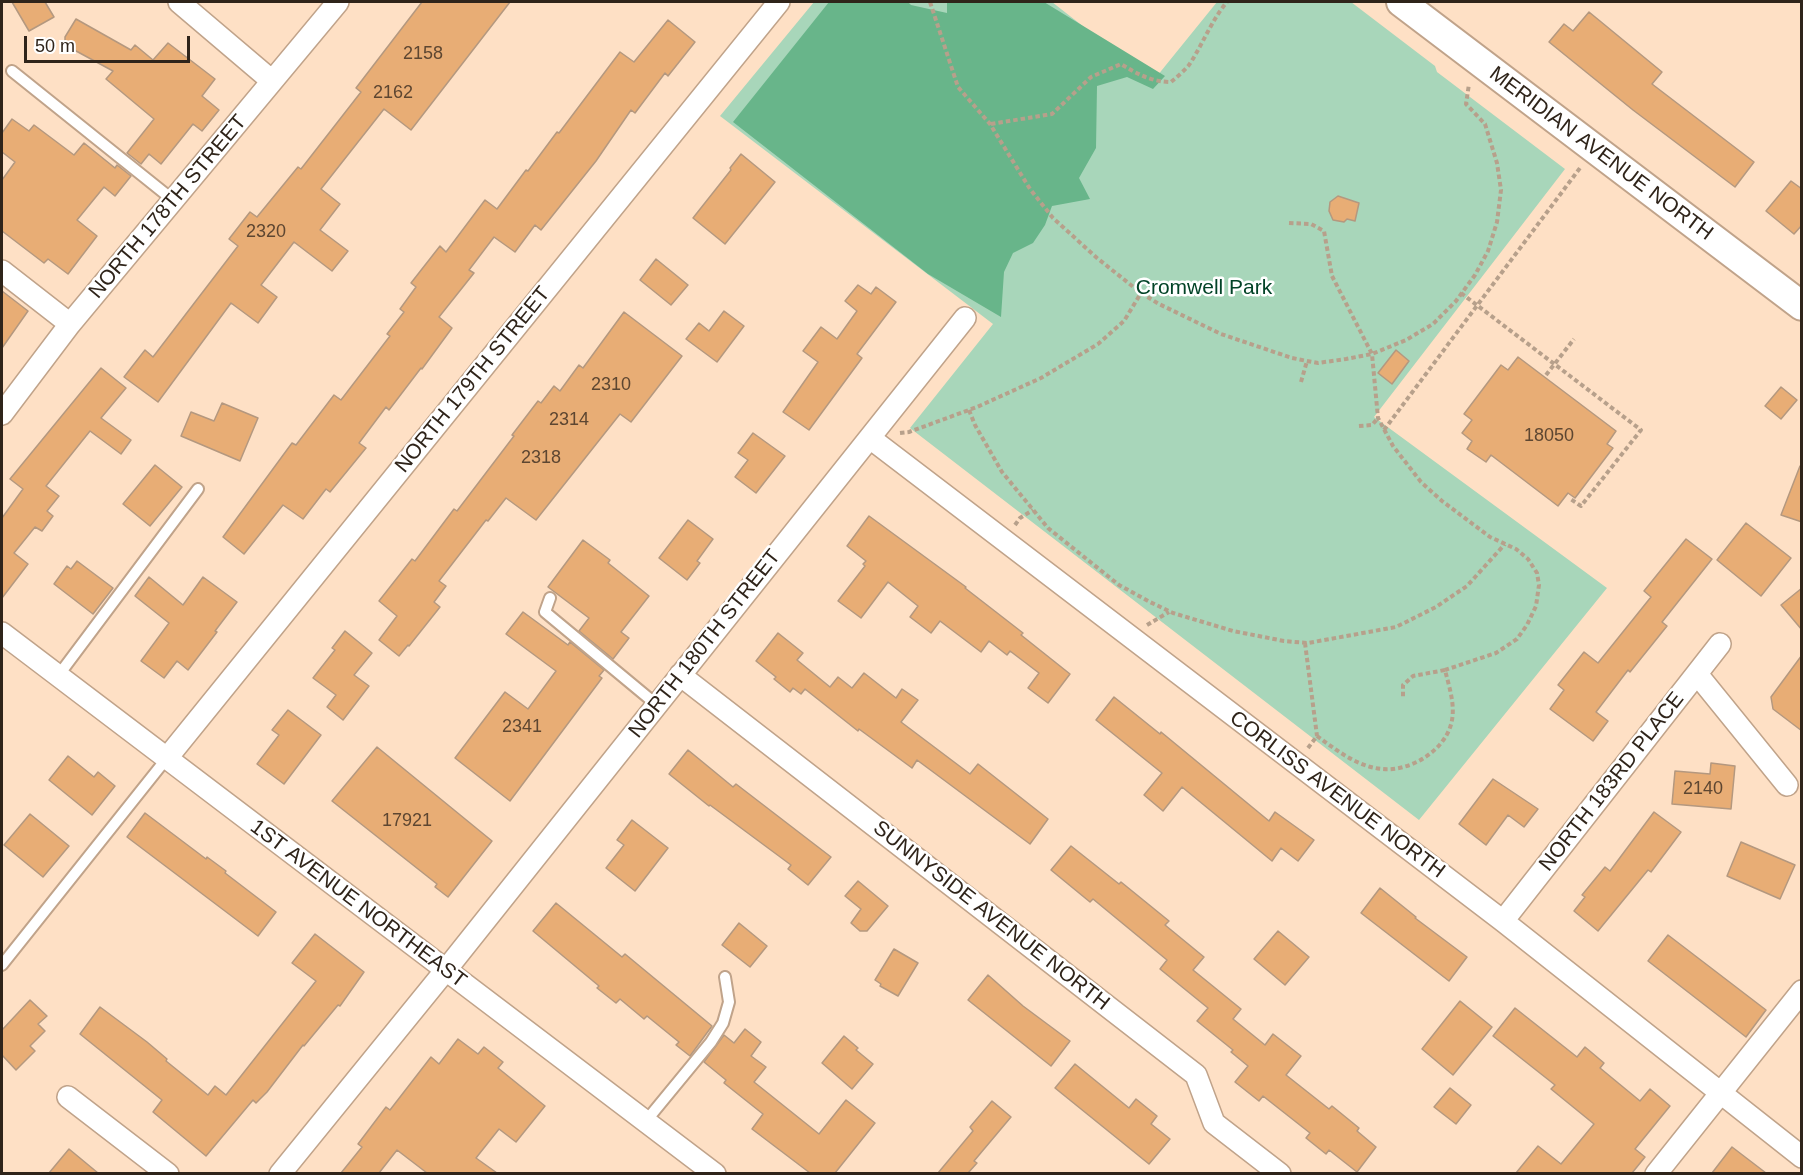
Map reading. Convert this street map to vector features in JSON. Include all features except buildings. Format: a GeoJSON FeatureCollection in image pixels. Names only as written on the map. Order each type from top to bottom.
{"type":"FeatureCollection","features":[{"type":"Feature","properties":{"kind":"street"},"geometry":{"type":"LineString","coordinates":[[179,2],[272,81]]}},
{"type":"Feature","properties":{"kind":"street","name":"NORTH 178TH STREET"},"geometry":{"type":"LineString","coordinates":[[2,414],[70,324],[338,2]]}},
{"type":"Feature","properties":{"kind":"street","name":"NORTH 179TH STREET"},"geometry":{"type":"LineString","coordinates":[[167,758],[779,2]]}},
{"type":"Feature","properties":{"kind":"street","name":"MERIDIAN AVENUE NORTH"},"geometry":{"type":"LineString","coordinates":[[1401,2],[1802,306]]}},
{"type":"Feature","properties":{"kind":"street"},"geometry":{"type":"LineString","coordinates":[[2,271],[70,324]]}},
{"type":"Feature","properties":{"kind":"street","name":"NORTH 180TH STREET"},"geometry":{"type":"LineString","coordinates":[[280,1173],[445,971],[965,318]]}},
{"type":"Feature","properties":{"kind":"street","name":"CORLISS AVENUE NORTH"},"geometry":{"type":"LineString","coordinates":[[870,438],[1503,921],[1802,1157]]}},
{"type":"Feature","properties":{"kind":"street","name":"1ST AVENUE NORTHEAST"},"geometry":{"type":"LineString","coordinates":[[2,633],[445,971],[715,1173]]}},
{"type":"Feature","properties":{"kind":"street","name":"NORTH 183RD PLACE"},"geometry":{"type":"LineString","coordinates":[[1503,921],[1720,644]]}},
{"type":"Feature","properties":{"kind":"street"},"geometry":{"type":"LineString","coordinates":[[1697,674],[1787,785]]}},
{"type":"Feature","properties":{"kind":"street","name":"SUNNYSIDE AVENUE NORTH"},"geometry":{"type":"LineString","coordinates":[[680,675],[1196,1075],[1214,1123],[1280,1173]]}},
{"type":"Feature","properties":{"kind":"street"},"geometry":{"type":"LineString","coordinates":[[1656,1173],[1802,992]]}},
{"type":"Feature","properties":{"kind":"street"},"geometry":{"type":"LineString","coordinates":[[68,1097],[168,1173]]}},
{"type":"Feature","properties":{"kind":"lane"},"geometry":{"type":"LineString","coordinates":[[12,71],[173,200]]}},
{"type":"Feature","properties":{"kind":"lane"},"geometry":{"type":"LineString","coordinates":[[58,676],[198,489]]}},
{"type":"Feature","properties":{"kind":"lane"},"geometry":{"type":"LineString","coordinates":[[550,598],[545,612],[657,705]]}},
{"type":"Feature","properties":{"kind":"lane"},"geometry":{"type":"LineString","coordinates":[[2,965],[167,758]]}},
{"type":"Feature","properties":{"kind":"lane"},"geometry":{"type":"LineString","coordinates":[[646,1121],[711,1042],[723,1023],[729,1002],[725,977]]}},
{"type":"Feature","properties":{"kind":"path"},"geometry":{"type":"LineString","coordinates":[[930,2],[958,87],[990,124],[1030,189],[1053,218],[1096,258],[1141,293],[1221,334],[1292,358],[1318,363],[1372,354],[1406,340],[1433,324],[1475,275],[1488,251],[1497,222],[1502,190],[1485,123],[1466,104],[1469,84],[1483,64]]}},
{"type":"Feature","properties":{"kind":"path"},"geometry":{"type":"LineString","coordinates":[[990,124],[1052,114],[1091,77],[1121,64],[1142,76],[1161,82],[1172,82],[1187,68],[1208,28],[1227,2]]}},
{"type":"Feature","properties":{"kind":"path"},"geometry":{"type":"LineString","coordinates":[[1384,430],[1594,148]]}},
{"type":"Feature","properties":{"kind":"path"},"geometry":{"type":"LineString","coordinates":[[1289,223],[1311,224],[1324,231],[1332,276],[1372,354],[1378,418],[1393,446],[1421,482],[1473,525],[1516,549],[1537,573],[1539,585],[1536,606],[1517,639],[1502,650],[1476,661],[1413,676],[1403,685],[1403,698]]}},
{"type":"Feature","properties":{"kind":"path"},"geometry":{"type":"LineString","coordinates":[[870,438],[909,432],[969,410],[1041,378],[1098,344],[1124,321],[1141,293]]}},
{"type":"Feature","properties":{"kind":"path"},"geometry":{"type":"LineString","coordinates":[[1461,293],[1641,430],[1581,506],[1569,498]]}},
{"type":"Feature","properties":{"kind":"path"},"geometry":{"type":"LineString","coordinates":[[1546,375],[1574,339]]}},
{"type":"Feature","properties":{"kind":"path"},"geometry":{"type":"LineString","coordinates":[[1301,382],[1307,361]]}},
{"type":"Feature","properties":{"kind":"path"},"geometry":{"type":"LineString","coordinates":[[969,410],[1002,472],[1018,493],[1048,528],[1119,585],[1173,613],[1254,636],[1305,642],[1396,627],[1436,607],[1467,586],[1504,544]]}},
{"type":"Feature","properties":{"kind":"path"},"geometry":{"type":"LineString","coordinates":[[1359,426],[1371,425],[1378,418]]}},
{"type":"Feature","properties":{"kind":"path"},"geometry":{"type":"LineString","coordinates":[[1296,763],[1317,736],[1305,642]]}},
{"type":"Feature","properties":{"kind":"path"},"geometry":{"type":"LineString","coordinates":[[1317,736],[1358,762],[1381,769],[1399,769],[1418,763],[1447,734],[1452,721],[1452,702],[1444,670]]}},
{"type":"Feature","properties":{"kind":"green space","name":"Cromwell Park"},"geometry":{"type":"Polygon","coordinates":[[[814,2],[1052,2],[1153,81],[1217,2],[1351,2],[1435,66],[1437,72],[1565,169],[1374,417],[1607,588],[1419,820],[910,428],[993,324],[720,116],[814,2]]]}},
{"type":"Feature","properties":{"kind":"green space"},"geometry":{"type":"Polygon","coordinates":[[[829,2],[908,2],[911,5],[947,13],[947,2],[1044,2],[1165,76],[1153,89],[1127,77],[1097,86],[1096,148],[1079,178],[1090,199],[1052,206],[1045,225],[1033,243],[1013,253],[1004,272],[1001,317],[928,274],[733,122],[829,2]]]}}]}
